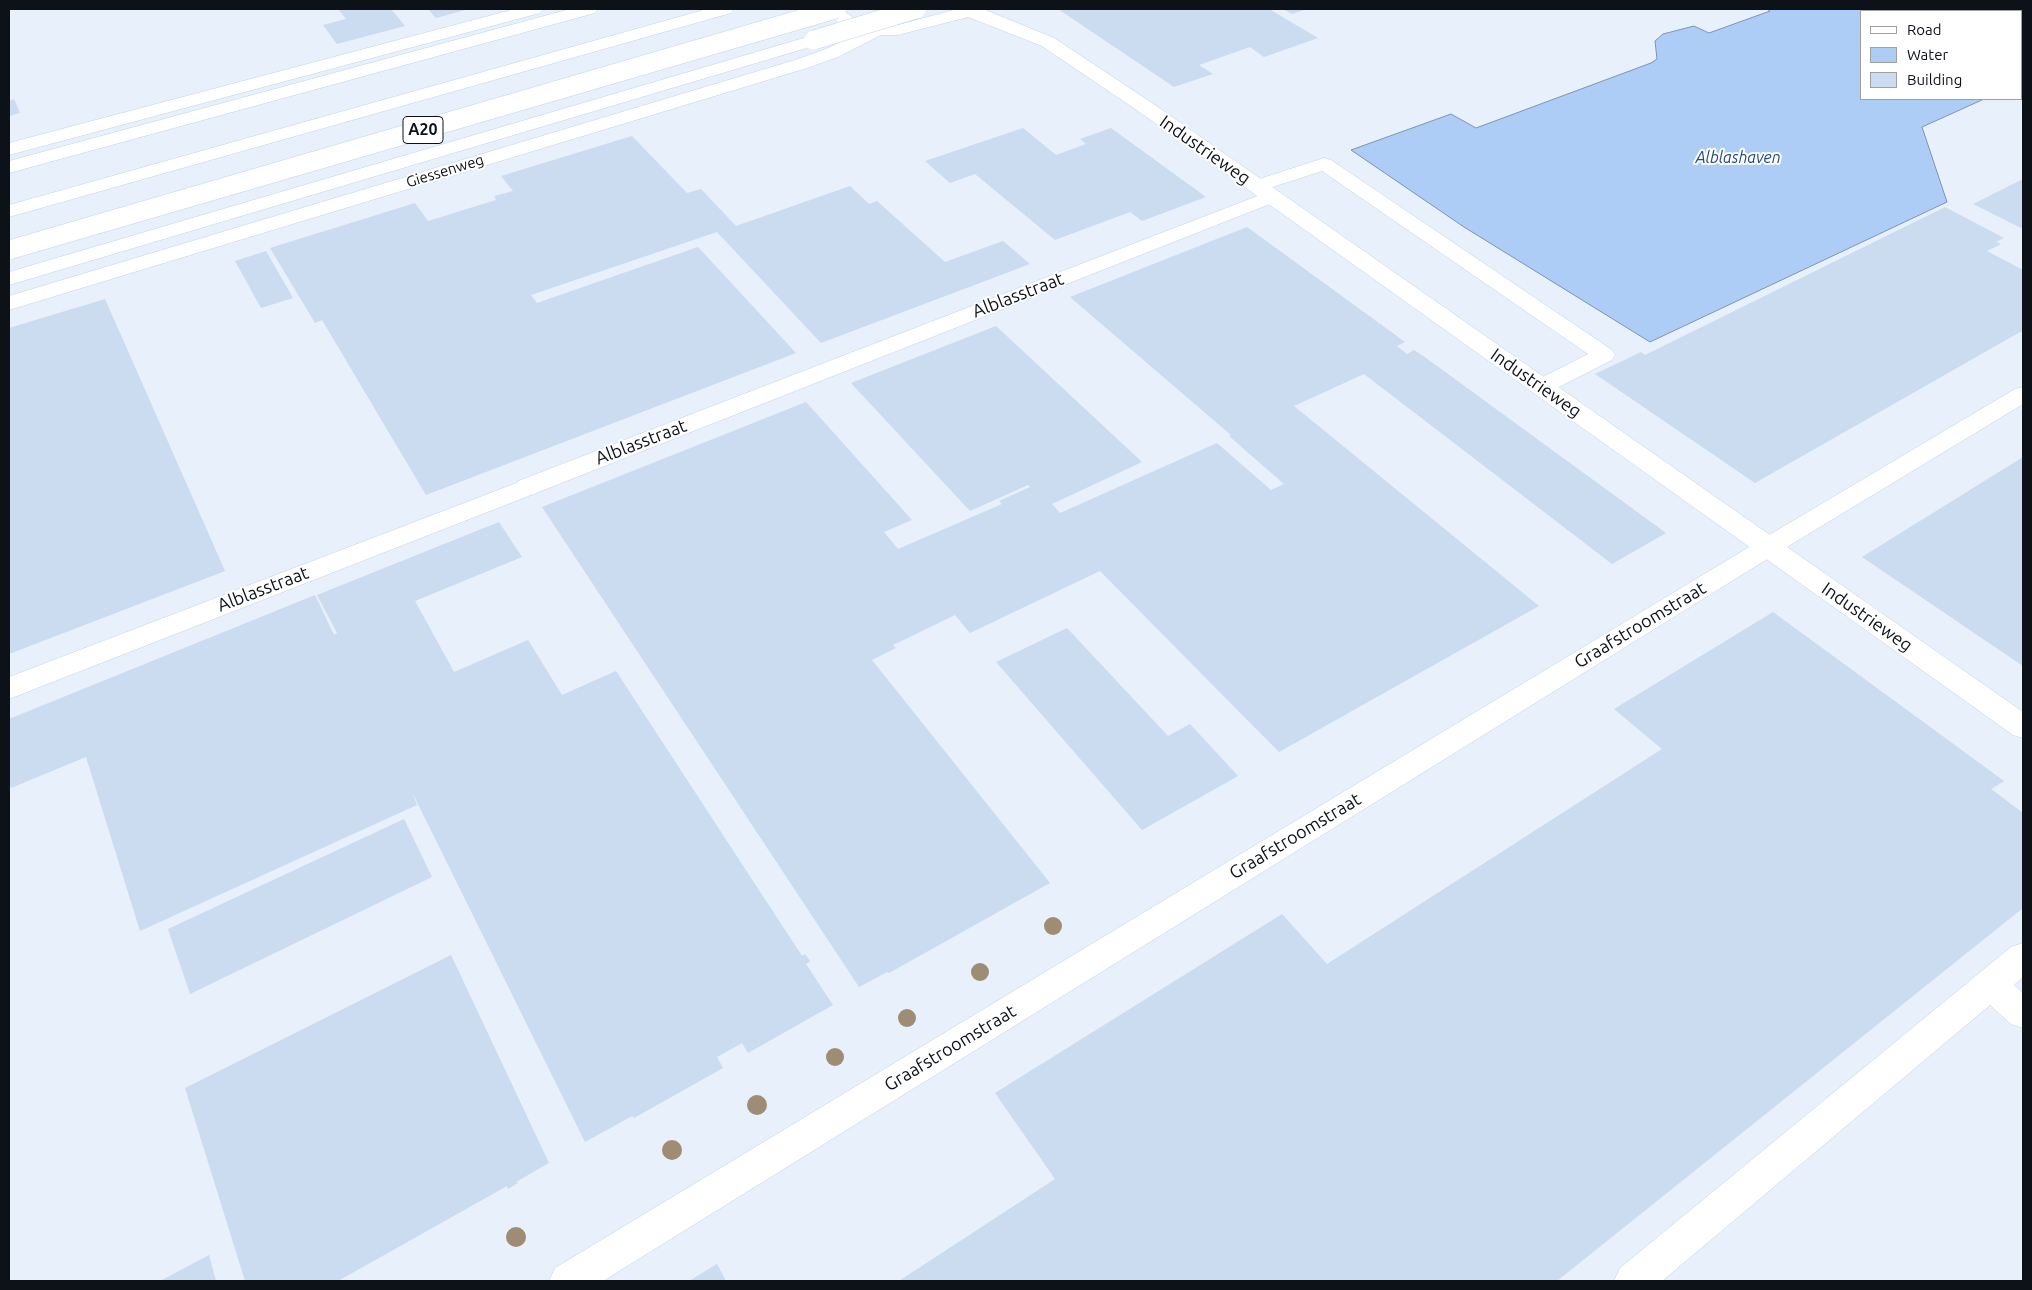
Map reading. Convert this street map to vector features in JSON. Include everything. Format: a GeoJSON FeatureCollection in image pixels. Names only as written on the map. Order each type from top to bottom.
{"type":"FeatureCollection","features":[{"type":"Feature","properties":{"kind":"main road"},"geometry":{"type":"LineString","coordinates":[[9,149],[534,9]]}},
{"type":"Feature","properties":{"kind":"main road"},"geometry":{"type":"LineString","coordinates":[[9,167],[589,9]]}},
{"type":"Feature","properties":{"kind":"main road","name":"A20"},"geometry":{"type":"LineString","coordinates":[[9,211],[725,9]]}},
{"type":"Feature","properties":{"kind":"main road"},"geometry":{"type":"LineString","coordinates":[[832,9],[850,24],[878,30],[898,30],[972,10]]}},
{"type":"Feature","properties":{"kind":"main road","name":"A20"},"geometry":{"type":"LineString","coordinates":[[9,250],[836,9]]}},
{"type":"Feature","properties":{"kind":"main road","name":"A20"},"geometry":{"type":"LineString","coordinates":[[9,279],[916,9]]}},
{"type":"Feature","properties":{"kind":"main road","name":"Industrieweg"},"geometry":{"type":"LineString","coordinates":[[972,10],[1048,42],[1265,191],[2023,727]]}},
{"type":"Feature","properties":{"kind":"main road","name":"Industrieweg"},"geometry":{"type":"LineString","coordinates":[[1025,16],[1048,42]]}},
{"type":"Feature","properties":{"kind":"main road","name":"Giessenweg"},"geometry":{"type":"LineString","coordinates":[[9,303],[801,64],[832,53],[878,30]]}},
{"type":"Feature","properties":{"kind":"main road","name":"Alblasstraat"},"geometry":{"type":"LineString","coordinates":[[9,688],[527,487],[1265,191],[1324,164],[1604,355],[1541,387]]}},
{"type":"Feature","properties":{"kind":"main road","name":"Graafstroomstraat"},"geometry":{"type":"LineString","coordinates":[[568,1281],[1768,546],[2023,394]]}},
{"type":"Feature","properties":{"kind":"main road"},"geometry":{"type":"LineString","coordinates":[[1633,1281],[2023,958]]}},
{"type":"Feature","properties":{"kind":"main road"},"geometry":{"type":"LineString","coordinates":[[1990,985],[2023,1013]]}},
{"type":"Feature","properties":{"kind":"shaded area"},"geometry":{"type":"Polygon","coordinates":[[[9,9],[1834,9],[1442,171],[1904,100],[2022,100],[2023,47],[2023,1281],[9,1281],[9,9]]]}},
{"type":"Feature","properties":{"kind":"water","name":"Alblashaven"},"geometry":{"type":"Polygon","coordinates":[[[1767,9],[2023,9],[2023,81],[2022,10],[1860,10],[1860,100],[1982,100],[1922,127],[1947,202],[1650,342],[1464,227],[1351,150],[1451,114],[1476,128],[1651,63],[1657,59],[1655,41],[1663,34],[1694,26],[1709,33],[1770,11],[1767,9]]]}},
{"type":"Feature","properties":{"kind":"building"},"geometry":{"type":"Polygon","coordinates":[[[338,9],[391,9],[405,26],[337,44],[323,25],[346,19],[338,9]]]}},
{"type":"Feature","properties":{"kind":"building"},"geometry":{"type":"Polygon","coordinates":[[[428,9],[469,9],[436,18],[428,9]]]}},
{"type":"Feature","properties":{"kind":"building"},"geometry":{"type":"Polygon","coordinates":[[[1058,9],[1269,9],[1318,38],[1264,57],[1250,47],[1199,65],[1213,74],[1174,87],[1058,9]]]}},
{"type":"Feature","properties":{"kind":"building"},"geometry":{"type":"Polygon","coordinates":[[[1283,9],[1307,9],[1292,14],[1283,9]]]}},
{"type":"Feature","properties":{"kind":"building"},"geometry":{"type":"Polygon","coordinates":[[[14,99],[20,113],[9,116],[9,101],[14,99]]]}},
{"type":"Feature","properties":{"kind":"building"},"geometry":{"type":"Polygon","coordinates":[[[1023,128],[1056,155],[1086,144],[1080,139],[1111,128],[1206,197],[1142,221],[1130,212],[1055,240],[975,174],[950,183],[925,161],[1023,128]]]}},
{"type":"Feature","properties":{"kind":"building"},"geometry":{"type":"Polygon","coordinates":[[[632,136],[687,193],[701,189],[736,226],[850,186],[869,204],[877,201],[945,262],[1003,241],[1030,264],[821,343],[717,232],[531,295],[537,303],[698,247],[796,353],[426,495],[322,320],[315,323],[270,248],[415,203],[428,221],[496,200],[494,196],[513,191],[501,176],[632,136]]]}},
{"type":"Feature","properties":{"kind":"building"},"geometry":{"type":"Polygon","coordinates":[[[2023,179],[2023,229],[1973,204],[2023,179]]]}},
{"type":"Feature","properties":{"kind":"building"},"geometry":{"type":"Polygon","coordinates":[[[1945,207],[2004,238],[1996,242],[2001,244],[1987,251],[2023,270],[2023,332],[1755,483],[1595,374],[1641,352],[1645,355],[1945,207]]]}},
{"type":"Feature","properties":{"kind":"building"},"geometry":{"type":"Polygon","coordinates":[[[1247,227],[1405,342],[1397,346],[1407,354],[1414,350],[1426,358],[1666,533],[1612,564],[1364,374],[1294,406],[1539,606],[1279,752],[1100,571],[970,633],[955,615],[893,645],[896,648],[872,660],[1050,883],[889,973],[887,972],[859,987],[542,507],[806,402],[912,520],[884,532],[898,549],[1002,504],[999,501],[1030,487],[1028,485],[970,511],[851,383],[996,326],[1142,462],[1052,504],[1060,513],[1217,443],[1271,490],[1284,484],[1229,436],[1231,435],[1070,297],[1247,227]]]}},
{"type":"Feature","properties":{"kind":"building"},"geometry":{"type":"Polygon","coordinates":[[[266,251],[293,298],[261,308],[235,261],[266,251]]]}},
{"type":"Feature","properties":{"kind":"building"},"geometry":{"type":"Polygon","coordinates":[[[105,299],[225,571],[9,654],[9,328],[105,299]]]}},
{"type":"Feature","properties":{"kind":"building"},"geometry":{"type":"Polygon","coordinates":[[[2023,457],[2023,666],[1862,557],[2023,457]]]}},
{"type":"Feature","properties":{"kind":"building"},"geometry":{"type":"Polygon","coordinates":[[[499,522],[522,557],[415,601],[454,672],[528,640],[562,695],[616,671],[802,956],[805,954],[810,961],[806,964],[833,1005],[748,1053],[742,1043],[717,1057],[723,1068],[634,1118],[632,1116],[585,1142],[412,792],[417,805],[140,931],[86,757],[11,788],[9,781],[9,719],[315,595],[334,635],[337,633],[317,595],[499,522]]]}},
{"type":"Feature","properties":{"kind":"building"},"geometry":{"type":"Polygon","coordinates":[[[1773,612],[2004,781],[1991,789],[2023,813],[2023,908],[1557,1281],[899,1281],[1055,1179],[995,1093],[1282,914],[1327,964],[1662,749],[1614,709],[1773,612]]]}},
{"type":"Feature","properties":{"kind":"building"},"geometry":{"type":"Polygon","coordinates":[[[1067,628],[1168,736],[1190,724],[1238,776],[1142,830],[996,662],[1067,628]]]}},
{"type":"Feature","properties":{"kind":"building"},"geometry":{"type":"Polygon","coordinates":[[[404,819],[432,877],[190,994],[168,929],[404,819]]]}},
{"type":"Feature","properties":{"kind":"building"},"geometry":{"type":"Polygon","coordinates":[[[451,955],[549,1163],[516,1182],[518,1183],[508,1189],[507,1186],[338,1281],[245,1281],[185,1088],[451,955]]]}},
{"type":"Feature","properties":{"kind":"building"},"geometry":{"type":"Polygon","coordinates":[[[209,1255],[216,1281],[160,1281],[209,1255]]]}},
{"type":"Feature","properties":{"kind":"building"},"geometry":{"type":"Polygon","coordinates":[[[717,1264],[726,1281],[689,1281],[717,1264]]]}}]}
